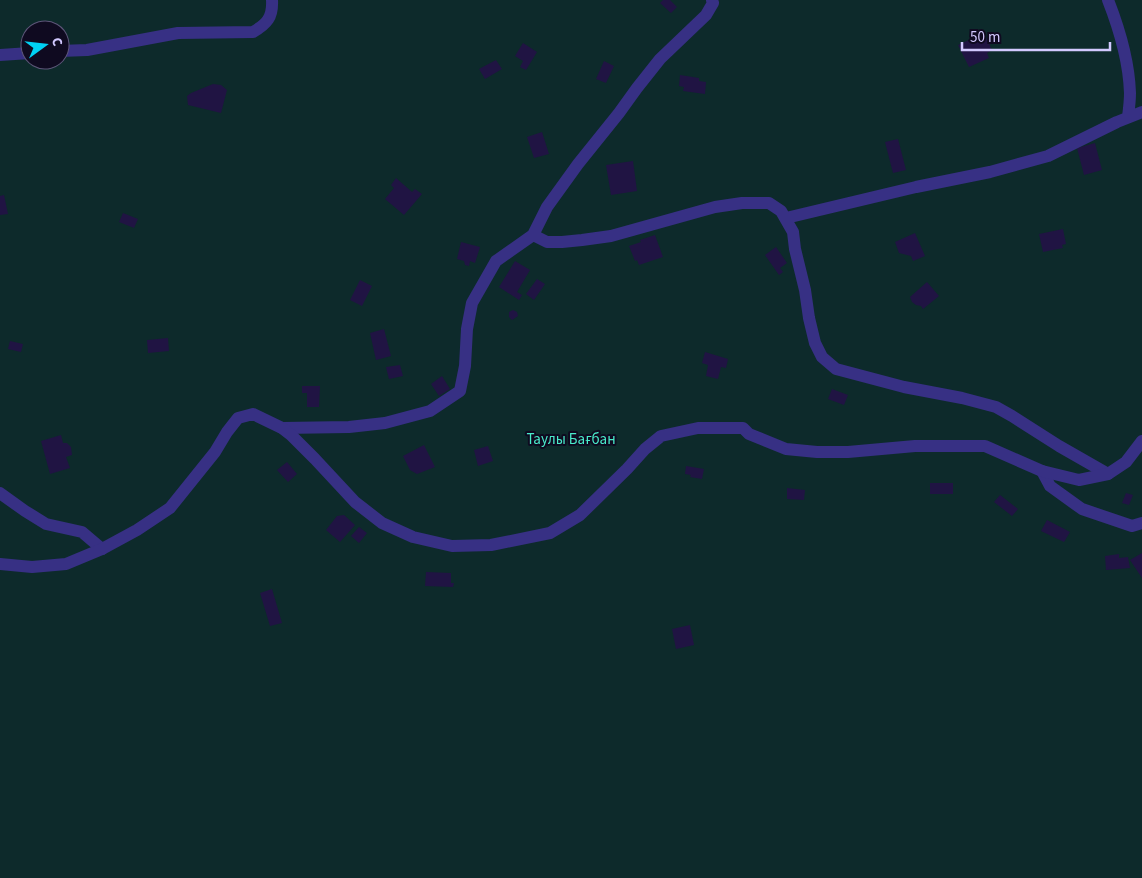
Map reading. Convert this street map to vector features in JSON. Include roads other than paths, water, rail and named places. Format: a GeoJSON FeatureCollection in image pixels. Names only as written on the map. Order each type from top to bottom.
{"type":"FeatureCollection","features":[{"type":"Feature","properties":{"kind":"street"},"geometry":{"type":"LineString","coordinates":[[70,51],[87,50],[178,33],[253,32],[263,26],[272,11],[272,0]]}},
{"type":"Feature","properties":{"kind":"street"},"geometry":{"type":"LineString","coordinates":[[282,428],[349,427],[410,417],[430,411],[460,391],[465,366],[467,330],[472,303],[496,261],[532,235],[547,207],[578,164],[660,59],[706,15],[713,3],[712,0]]}},
{"type":"Feature","properties":{"kind":"street"},"geometry":{"type":"LineString","coordinates":[[1108,0],[1118,26],[1127,70],[1130,93],[1128,117]]}},
{"type":"Feature","properties":{"kind":"street"},"geometry":{"type":"LineString","coordinates":[[0,55],[20,54]]}},
{"type":"Feature","properties":{"kind":"street"},"geometry":{"type":"LineString","coordinates":[[786,218],[916,187],[990,172],[1048,156],[1142,112]]}},
{"type":"Feature","properties":{"kind":"street"},"geometry":{"type":"LineString","coordinates":[[532,235],[547,242],[582,240],[611,236],[715,206],[769,203],[781,211],[793,232],[795,250],[815,343],[822,357],[836,369],[904,387],[962,398],[996,407],[1108,474]]}},
{"type":"Feature","properties":{"kind":"street"},"geometry":{"type":"LineString","coordinates":[[0,564],[32,567],[66,564],[102,549],[137,530],[170,508],[215,452],[238,418],[252,414],[282,428],[291,435],[355,502],[382,523],[413,537],[452,546],[491,545],[550,532],[580,515],[645,449],[661,436],[698,428],[743,428],[749,434],[786,448],[817,452],[848,452],[915,446],[985,446],[1042,470],[1079,480],[1108,474],[1126,462],[1142,441]]}},
{"type":"Feature","properties":{"kind":"street"},"geometry":{"type":"LineString","coordinates":[[1042,470],[1050,486],[1082,509],[1132,526],[1142,523]]}},
{"type":"Feature","properties":{"kind":"street"},"geometry":{"type":"LineString","coordinates":[[0,493],[24,511],[46,524],[82,532],[102,549]]}},
{"type":"Feature","properties":{"kind":"park label","name":"Таулы Бағбан"},"geometry":{"type":"Point","coordinates":[571,439]}}]}
